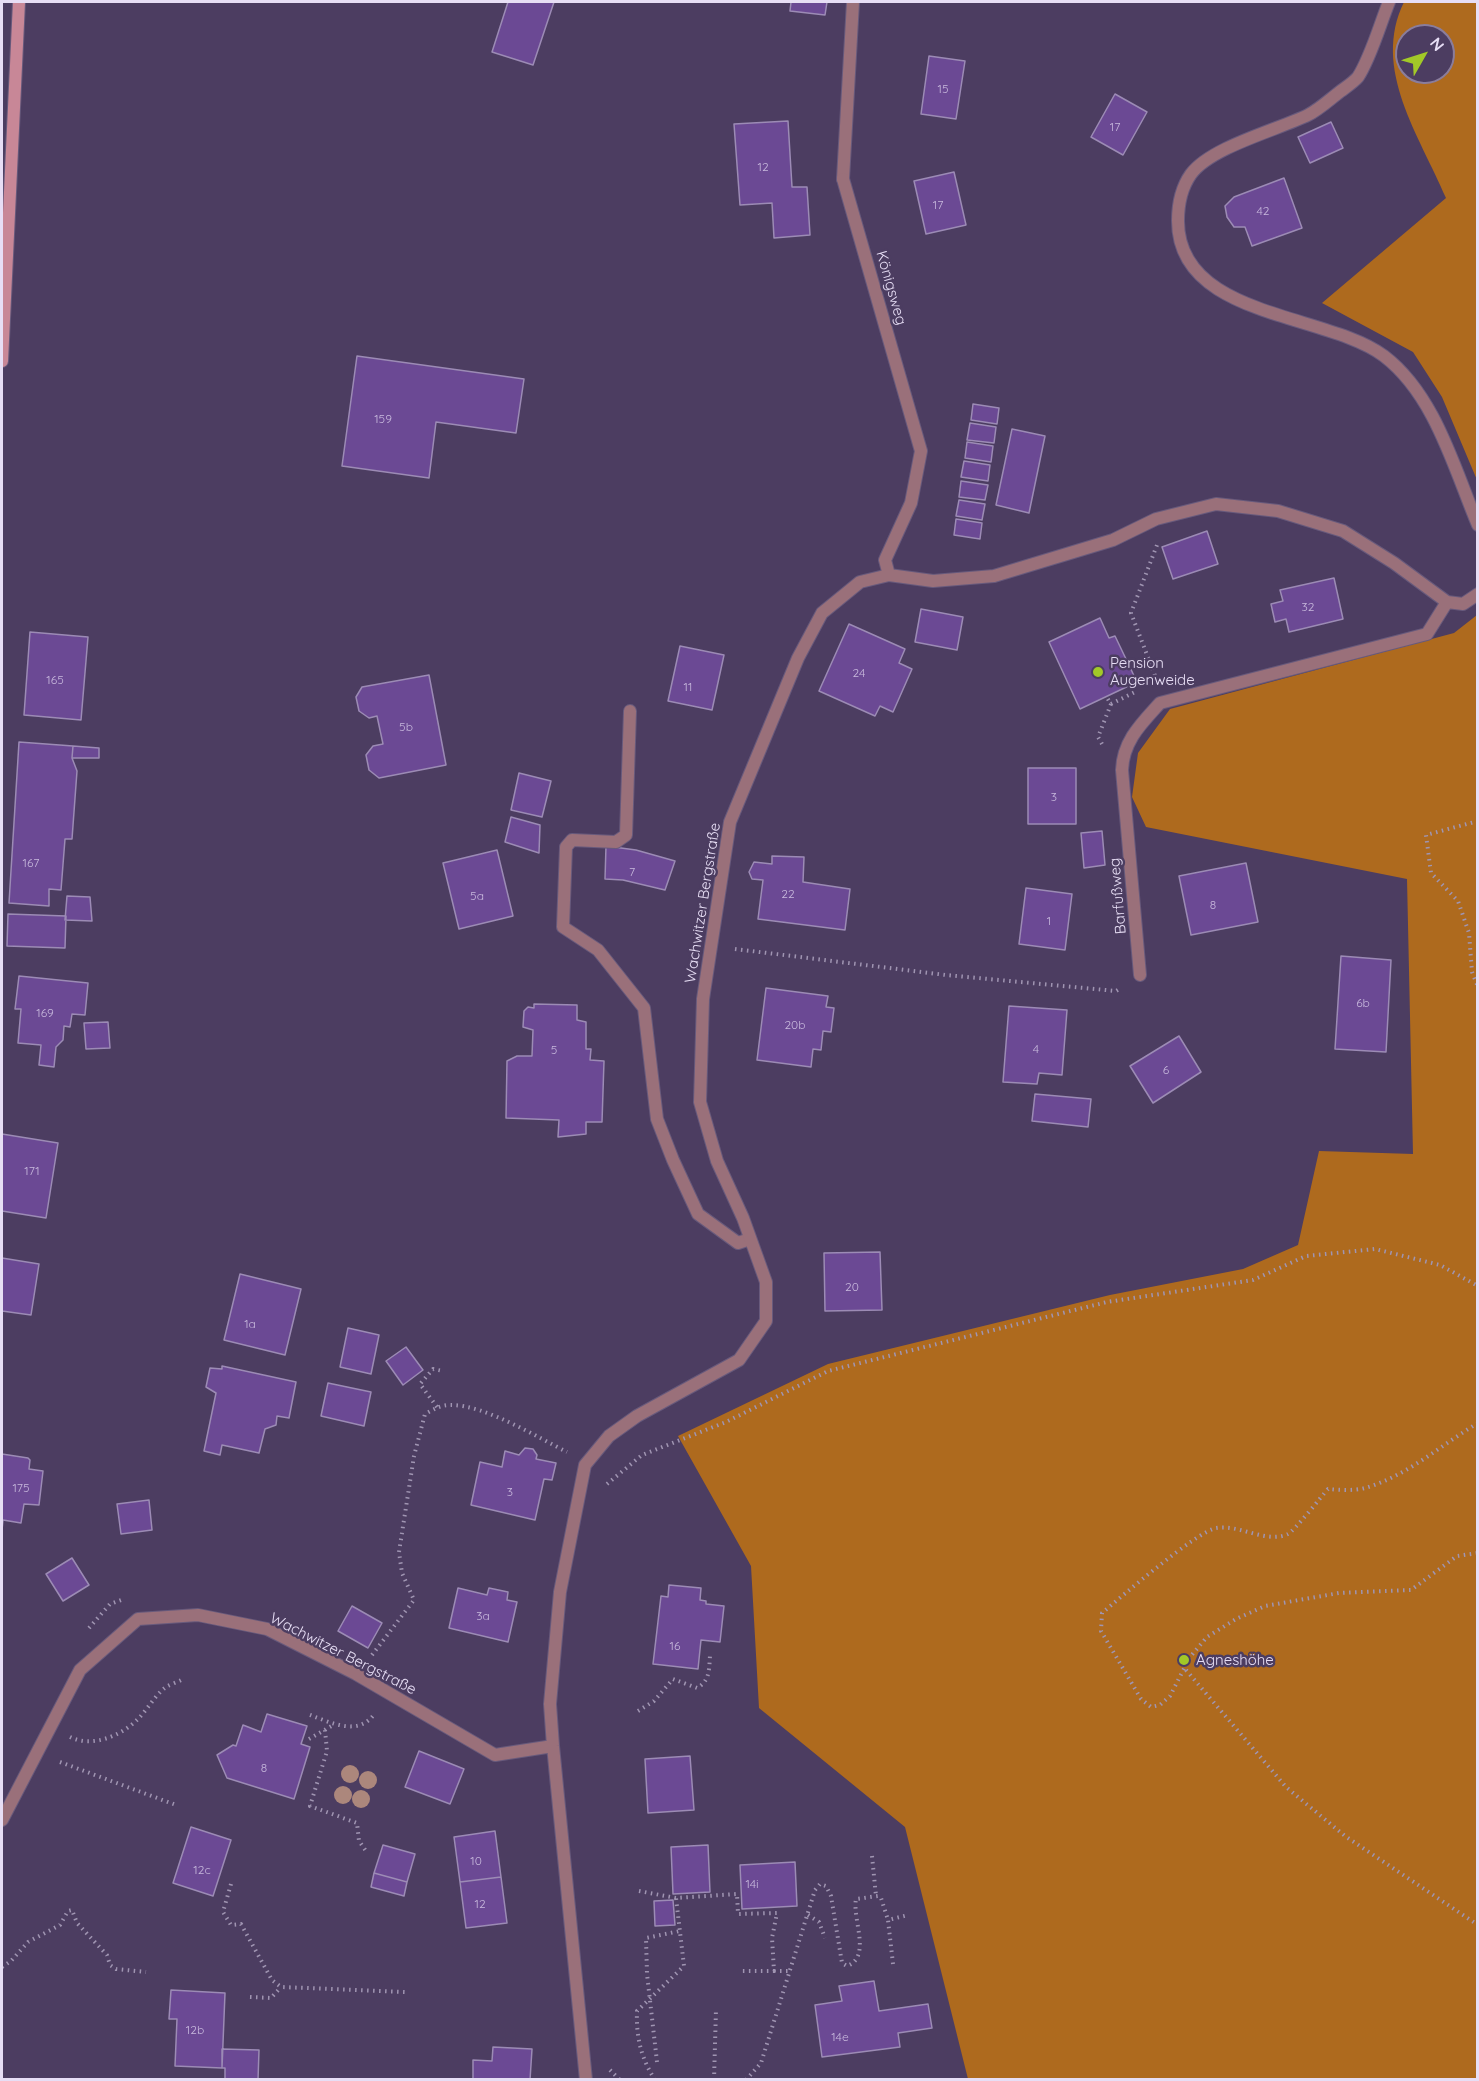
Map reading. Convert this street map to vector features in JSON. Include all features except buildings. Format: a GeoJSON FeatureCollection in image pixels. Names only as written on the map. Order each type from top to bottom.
{"type":"FeatureCollection","features":[{"type":"Feature","properties":{"kind":"main road"},"geometry":{"type":"LineString","coordinates":[[2,361],[19,2]]}},
{"type":"Feature","properties":{"kind":"street","name":"Königsweg"},"geometry":{"type":"LineString","coordinates":[[853,2],[843,179],[921,451],[910,503],[885,560],[889,575]]}},
{"type":"Feature","properties":{"kind":"street"},"geometry":{"type":"LineString","coordinates":[[1389,2],[1357,78],[1310,114],[1223,149],[1192,173],[1178,202],[1178,235],[1185,254],[1196,269],[1227,296],[1286,319],[1338,332],[1384,356],[1412,384],[1432,418],[1478,525]]}},
{"type":"Feature","properties":{"kind":"street","name":"Wachwitzer Bergstraße"},"geometry":{"type":"LineString","coordinates":[[586,2079],[550,1704],[560,1592],[585,1466],[609,1436],[637,1416],[740,1360],[766,1321],[766,1282],[717,1161],[700,1102],[703,999],[730,822],[798,658],[822,613],[860,582],[889,575],[933,580],[994,576],[1113,540],[1156,519],[1216,504],[1278,511],[1343,531],[1394,563],[1447,603]]}},
{"type":"Feature","properties":{"kind":"street"},"geometry":{"type":"LineString","coordinates":[[1447,603],[1463,604],[1478,594]]}},
{"type":"Feature","properties":{"kind":"street","name":"Barfußweg"},"geometry":{"type":"LineString","coordinates":[[1140,975],[1122,770],[1122,754],[1134,731],[1160,703],[1427,634],[1447,603]]}},
{"type":"Feature","properties":{"kind":"street"},"geometry":{"type":"LineString","coordinates":[[630,711],[626,835],[616,842],[572,840],[566,847],[563,927],[598,950],[644,1008],[657,1119],[698,1214],[738,1243],[750,1239]]}},
{"type":"Feature","properties":{"kind":"street","name":"Wachwitzer Bergstraße"},"geometry":{"type":"LineString","coordinates":[[2,1820],[80,1670],[138,1619],[198,1615],[267,1629],[356,1674],[495,1755],[553,1746]]}},
{"type":"Feature","properties":{"kind":"path"},"geometry":{"type":"LineString","coordinates":[[1111,704],[1157,681],[1131,613],[1158,543],[1156,519]]}},
{"type":"Feature","properties":{"kind":"path"},"geometry":{"type":"LineString","coordinates":[[1478,821],[1426,835],[1431,873],[1458,901],[1468,933],[1472,972],[1478,987]]}},
{"type":"Feature","properties":{"kind":"path"},"geometry":{"type":"LineString","coordinates":[[711,945],[946,975],[1116,991],[1140,975]]}},
{"type":"Feature","properties":{"kind":"path"},"geometry":{"type":"LineString","coordinates":[[607,1484],[642,1455],[726,1422],[828,1371],[1107,1302],[1253,1280],[1306,1256],[1375,1249],[1440,1265],[1478,1286]]}},
{"type":"Feature","properties":{"kind":"path"},"geometry":{"type":"LineString","coordinates":[[437,1407],[420,1384],[432,1369],[443,1371]]}},
{"type":"Feature","properties":{"kind":"path"},"geometry":{"type":"LineString","coordinates":[[356,1674],[414,1600],[402,1573],[399,1552],[414,1456],[425,1414],[437,1407],[453,1405],[497,1417],[572,1455]]}},
{"type":"Feature","properties":{"kind":"path"},"geometry":{"type":"LineString","coordinates":[[1478,1423],[1449,1440],[1417,1464],[1364,1489],[1328,1489],[1290,1534],[1272,1537],[1215,1528],[1181,1549],[1102,1613],[1101,1631],[1141,1699],[1151,1707],[1160,1705],[1170,1696],[1186,1670],[1190,1657],[1206,1637],[1265,1606],[1339,1593],[1411,1590],[1457,1556],[1478,1552]]}},
{"type":"Feature","properties":{"kind":"path"},"geometry":{"type":"LineString","coordinates":[[88,1630],[93,1620],[110,1604],[129,1597]]}},
{"type":"Feature","properties":{"kind":"path"},"geometry":{"type":"LineString","coordinates":[[638,1711],[654,1701],[673,1679],[697,1688],[704,1684],[708,1677],[710,1656]]}},
{"type":"Feature","properties":{"kind":"path"},"geometry":{"type":"LineString","coordinates":[[1186,1670],[1286,1786],[1345,1836],[1478,1924]]}},
{"type":"Feature","properties":{"kind":"path"},"geometry":{"type":"LineString","coordinates":[[50,1728],[79,1742],[105,1740],[132,1725],[166,1687],[183,1679]]}},
{"type":"Feature","properties":{"kind":"path"},"geometry":{"type":"LineString","coordinates":[[310,1715],[336,1724],[358,1727],[374,1715]]}},
{"type":"Feature","properties":{"kind":"path"},"geometry":{"type":"LineString","coordinates":[[309,1739],[336,1724]]}},
{"type":"Feature","properties":{"kind":"path"},"geometry":{"type":"LineString","coordinates":[[325,1730],[327,1752],[310,1806],[357,1823],[359,1841],[366,1851]]}},
{"type":"Feature","properties":{"kind":"path"},"geometry":{"type":"LineString","coordinates":[[57,1761],[176,1805]]}},
{"type":"Feature","properties":{"kind":"path"},"geometry":{"type":"LineString","coordinates":[[872,1856],[876,1896]]}},
{"type":"Feature","properties":{"kind":"path"},"geometry":{"type":"LineString","coordinates":[[231,1884],[223,1912],[231,1925],[241,1924],[272,1980],[281,1987],[405,1992]]}},
{"type":"Feature","properties":{"kind":"path"},"geometry":{"type":"LineString","coordinates":[[746,2079],[761,2063],[815,1890],[820,1884],[826,1886],[831,1896],[842,1963],[847,1966],[855,1961],[860,1953],[856,1899],[876,1896],[881,1898],[888,1920],[893,1964]]}},
{"type":"Feature","properties":{"kind":"path"},"geometry":{"type":"LineString","coordinates":[[639,1891],[676,1898],[737,1894],[738,1914],[777,1913],[772,1938],[774,1971]]}},
{"type":"Feature","properties":{"kind":"path"},"geometry":{"type":"LineString","coordinates":[[655,2079],[645,2064],[636,2032],[637,2011],[684,1966],[676,1898]]}},
{"type":"Feature","properties":{"kind":"path"},"geometry":{"type":"LineString","coordinates":[[2,1967],[11,1961],[28,1942],[60,1925],[68,1911],[72,1910],[77,1923],[107,1955],[110,1965],[116,1969],[146,1972]]}},
{"type":"Feature","properties":{"kind":"path"},"geometry":{"type":"LineString","coordinates":[[808,1915],[819,1922],[825,1938]]}},
{"type":"Feature","properties":{"kind":"path"},"geometry":{"type":"LineString","coordinates":[[888,1920],[908,1915]]}},
{"type":"Feature","properties":{"kind":"path"},"geometry":{"type":"LineString","coordinates":[[657,2062],[646,1938],[680,1931]]}},
{"type":"Feature","properties":{"kind":"path"},"geometry":{"type":"LineString","coordinates":[[742,1971],[791,1971]]}},
{"type":"Feature","properties":{"kind":"path"},"geometry":{"type":"LineString","coordinates":[[250,1997],[271,1998],[281,1987]]}},
{"type":"Feature","properties":{"kind":"path"},"geometry":{"type":"LineString","coordinates":[[714,2079],[716,2009]]}},
{"type":"Feature","properties":{"kind":"shaded area"},"geometry":{"type":"Polygon","coordinates":[[[1404,2],[1477,2],[1477,480],[1442,397],[1413,352],[1322,303],[1446,198],[1403,102],[1398,84],[1455,84],[1455,24],[1396,24],[1404,2]]]}},
{"type":"Feature","properties":{"kind":"shaded area"},"geometry":{"type":"Polygon","coordinates":[[[1395,27],[1395,69],[1393,52],[1395,27]]]}},
{"type":"Feature","properties":{"kind":"shaded area"},"geometry":{"type":"Polygon","coordinates":[[[1477,615],[1477,2079],[968,2079],[905,1827],[759,1708],[751,1566],[678,1436],[828,1364],[1110,1295],[1243,1269],[1298,1245],[1319,1151],[1413,1154],[1407,879],[1146,827],[1132,797],[1138,753],[1170,709],[1454,633],[1477,615]]]}},
{"type":"Feature","properties":{"kind":"place","name":"Pension Augenweide"},"geometry":{"type":"Point","coordinates":[1098,672]}},
{"type":"Feature","properties":{"kind":"place","name":"Agneshöhe"},"geometry":{"type":"Point","coordinates":[1184,1660]}}]}
